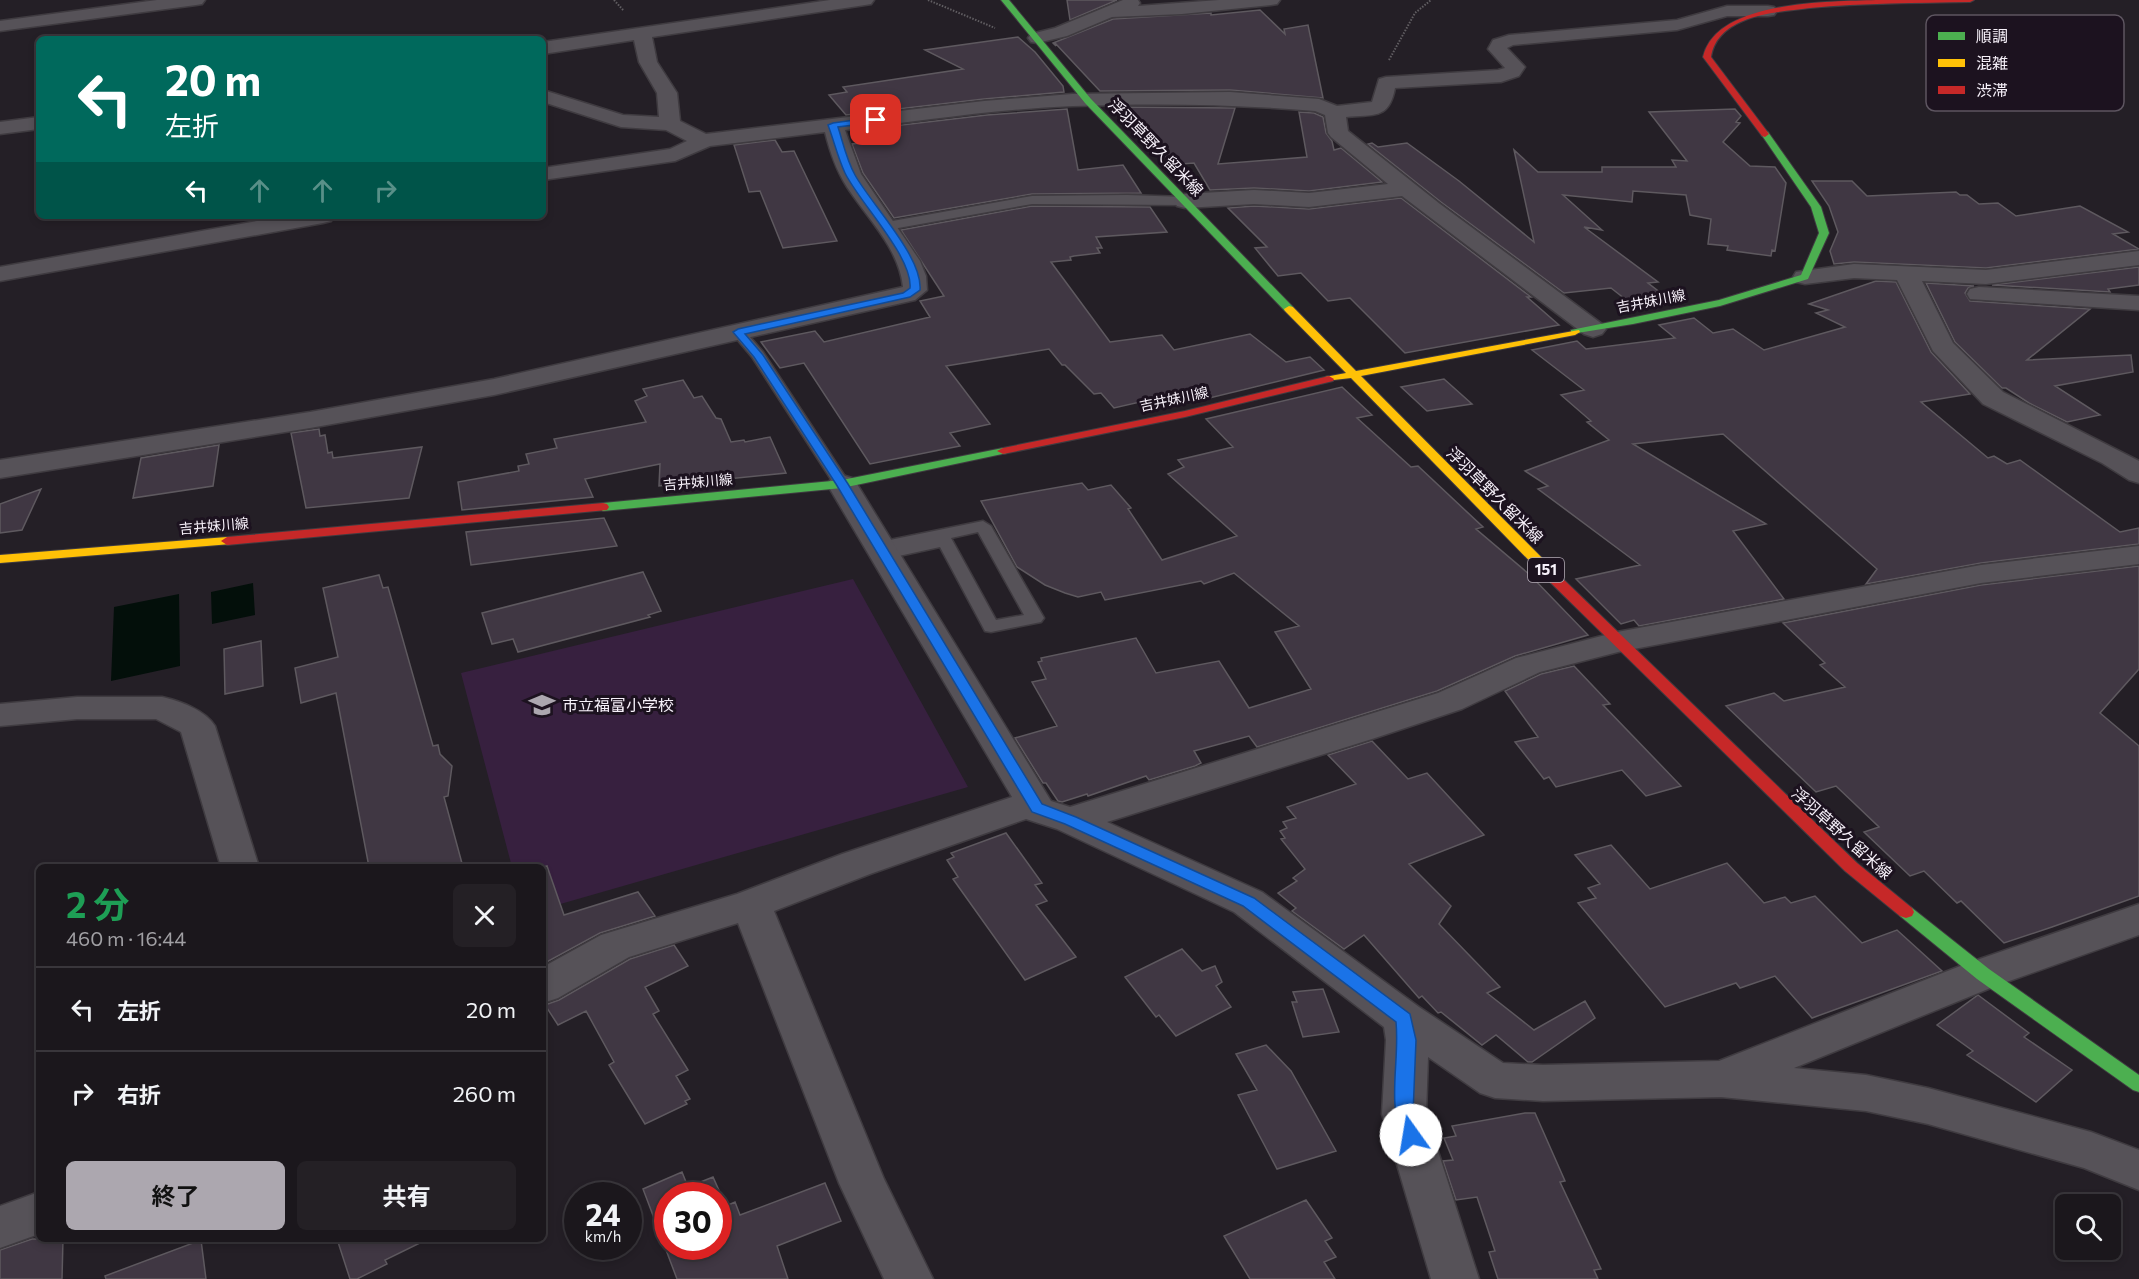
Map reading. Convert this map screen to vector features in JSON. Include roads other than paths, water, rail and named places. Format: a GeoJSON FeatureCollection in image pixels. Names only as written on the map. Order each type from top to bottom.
{"type":"FeatureCollection","features":[{"type":"Feature","properties":{"kind":"main road","name":"浮羽草野久留米線"},"geometry":{"type":"LineString","coordinates":[[1005,0],[1088,101],[1352,374],[1617,642],[1851,867],[1983,974],[2139,1085]]}},
{"type":"Feature","properties":{"kind":"main road"},"geometry":{"type":"LineString","coordinates":[[1805,277],[1824,232],[1816,207],[1751,113],[1707,57],[1708,46],[1726,27],[1744,18],[1768,11],[1826,4],[1970,0]]}},
{"type":"Feature","properties":{"kind":"main road","name":"吉井妹川線"},"geometry":{"type":"LineString","coordinates":[[0,559],[419,525],[842,484],[1185,414],[1352,374],[1716,305],[1772,290],[1805,277]]}},
{"type":"Feature","properties":{"kind":"street"},"geometry":{"type":"LineString","coordinates":[[0,26],[196,0]]}},
{"type":"Feature","properties":{"kind":"street"},"geometry":{"type":"LineString","coordinates":[[546,48],[865,0]]}},
{"type":"Feature","properties":{"kind":"street"},"geometry":{"type":"LineString","coordinates":[[1036,36],[1061,32],[1112,12],[1135,0]]}},
{"type":"Feature","properties":{"kind":"street"},"geometry":{"type":"LineString","coordinates":[[1112,12],[1182,9],[1271,0]]}},
{"type":"Feature","properties":{"kind":"street"},"geometry":{"type":"LineString","coordinates":[[546,174],[675,155],[705,140],[984,107],[1088,101],[1230,98],[1318,105],[1335,112],[1378,107],[1382,104],[1386,83],[1501,76],[1512,72],[1516,67],[1497,49],[1500,44],[1509,40],[1677,25],[1730,11],[1768,11]]}},
{"type":"Feature","properties":{"kind":"street"},"geometry":{"type":"LineString","coordinates":[[642,32],[648,62],[667,93],[670,123]]}},
{"type":"Feature","properties":{"kind":"street"},"geometry":{"type":"LineString","coordinates":[[546,97],[621,121],[670,123],[690,135],[705,140]]}},
{"type":"Feature","properties":{"kind":"street"},"geometry":{"type":"LineString","coordinates":[[1335,112],[1338,133],[1404,189],[1432,207],[1593,329]]}},
{"type":"Feature","properties":{"kind":"street"},"geometry":{"type":"LineString","coordinates":[[0,128],[36,123]]}},
{"type":"Feature","properties":{"kind":"street"},"geometry":{"type":"LineString","coordinates":[[0,469],[494,387],[906,295],[915,290],[916,278],[887,226],[850,174],[833,125]]}},
{"type":"Feature","properties":{"kind":"street"},"geometry":{"type":"LineString","coordinates":[[1185,201],[1254,198],[1309,200],[1404,189]]}},
{"type":"Feature","properties":{"kind":"street"},"geometry":{"type":"LineString","coordinates":[[0,274],[305,219]]}},
{"type":"Feature","properties":{"kind":"street"},"geometry":{"type":"LineString","coordinates":[[1910,281],[1986,278],[2139,258]]}},
{"type":"Feature","properties":{"kind":"street"},"geometry":{"type":"LineString","coordinates":[[1805,277],[1854,271],[1910,281],[2139,303]]}},
{"type":"Feature","properties":{"kind":"street"},"geometry":{"type":"LineString","coordinates":[[1910,281],[1942,346],[1993,398],[2112,457],[2139,474]]}},
{"type":"Feature","properties":{"kind":"street"},"geometry":{"type":"LineString","coordinates":[[842,484],[882,550],[1054,814]]}},
{"type":"Feature","properties":{"kind":"street"},"geometry":{"type":"LineString","coordinates":[[1054,814],[1439,705],[1528,664],[1617,642],[1981,574],[2139,555]]}},
{"type":"Feature","properties":{"kind":"street"},"geometry":{"type":"LineString","coordinates":[[0,715],[77,708],[162,708],[197,726],[239,864]]}},
{"type":"Feature","properties":{"kind":"street"},"geometry":{"type":"LineString","coordinates":[[546,985],[615,946],[751,904],[856,864],[1026,806],[1054,814],[1248,902],[1404,1019],[1495,1080],[1543,1083],[1721,1079],[1876,1095],[1928,1106],[2091,1151],[2139,1170]]}},
{"type":"Feature","properties":{"kind":"street"},"geometry":{"type":"LineString","coordinates":[[751,904],[862,1183],[909,1279]]}},
{"type":"Feature","properties":{"kind":"street"},"geometry":{"type":"LineString","coordinates":[[1721,1079],[1983,974],[2139,919]]}},
{"type":"Feature","properties":{"kind":"street"},"geometry":{"type":"LineString","coordinates":[[1404,1019],[1407,1040],[1404,1114],[1455,1279]]}},
{"type":"Feature","properties":{"kind":"street"},"geometry":{"type":"LineString","coordinates":[[0,1227],[36,1214]]}},
{"type":"Feature","properties":{"kind":"lane"},"geometry":{"type":"LineString","coordinates":[[887,226],[1032,200],[1185,201]]}},
{"type":"Feature","properties":{"kind":"lane"},"geometry":{"type":"LineString","coordinates":[[738,332],[758,355],[842,484]]}},
{"type":"Feature","properties":{"kind":"lane"},"geometry":{"type":"LineString","coordinates":[[984,526],[1035,618],[991,627],[945,541],[882,550],[984,526]]}},
{"type":"Feature","properties":{"kind":"place","name":"市立福富小学校"},"geometry":{"type":"Point","coordinates":[542,705]}}]}
